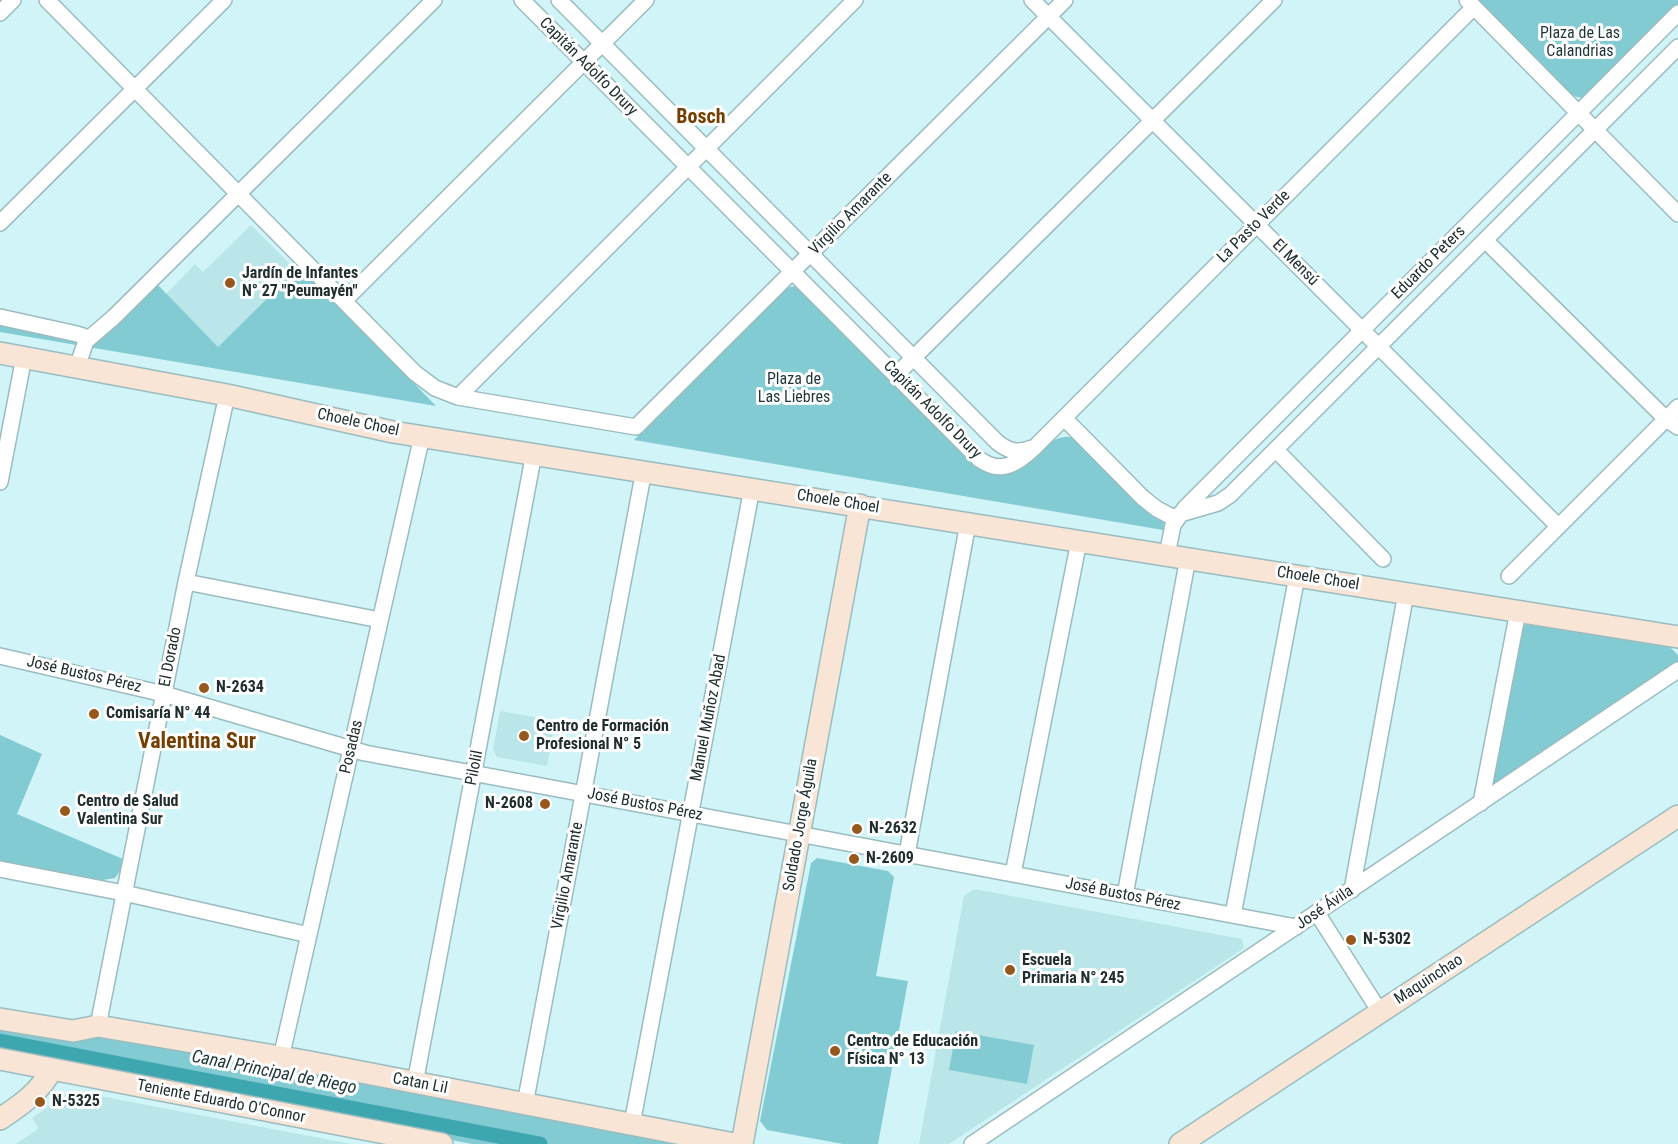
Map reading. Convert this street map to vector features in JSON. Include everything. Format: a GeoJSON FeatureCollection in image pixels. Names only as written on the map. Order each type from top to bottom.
{"type":"FeatureCollection","features":[{"type":"Feature","properties":{"kind":"street"},"geometry":{"type":"LineString","coordinates":[[0,13],[14,0]]}},
{"type":"Feature","properties":{"kind":"street"},"geometry":{"type":"LineString","coordinates":[[47,0],[415,373],[435,388],[458,396],[855,0]]}},
{"type":"Feature","properties":{"kind":"street"},"geometry":{"type":"LineString","coordinates":[[0,223],[224,0]]}},
{"type":"Feature","properties":{"kind":"street"},"geometry":{"type":"LineString","coordinates":[[78,367],[84,344],[89,338],[114,317],[434,0]]}},
{"type":"Feature","properties":{"kind":"street","name":"Capitán Adolfo Drury"},"geometry":{"type":"LineString","coordinates":[[522,0],[986,464],[993,467],[1008,466],[1023,458],[1035,447]]}},
{"type":"Feature","properties":{"kind":"street","name":"Capitán Adolfo Drury"},"geometry":{"type":"LineString","coordinates":[[559,0],[1004,448],[1019,452],[1035,447]]}},
{"type":"Feature","properties":{"kind":"street"},"geometry":{"type":"LineString","coordinates":[[344,301],[646,0]]}},
{"type":"Feature","properties":{"kind":"street","name":"El Mensú"},"geometry":{"type":"LineString","coordinates":[[1032,0],[1558,526]]}},
{"type":"Feature","properties":{"kind":"street","name":"Virgilio Amarante"},"geometry":{"type":"LineString","coordinates":[[458,396],[636,428],[1065,0]]}},
{"type":"Feature","properties":{"kind":"street"},"geometry":{"type":"LineString","coordinates":[[896,375],[1274,0]]}},
{"type":"Feature","properties":{"kind":"street"},"geometry":{"type":"LineString","coordinates":[[1470,4],[1678,214]]}},
{"type":"Feature","properties":{"kind":"street","name":"La Pasto Verde"},"geometry":{"type":"LineString","coordinates":[[1035,447],[1257,225],[1470,4]]}},
{"type":"Feature","properties":{"kind":"street","name":"Eduardo Peters"},"geometry":{"type":"LineString","coordinates":[[1125,895],[1178,557],[1171,531],[1178,517],[1678,13]]}},
{"type":"Feature","properties":{"kind":"street","name":"Eduardo Peters"},"geometry":{"type":"LineString","coordinates":[[1178,517],[1224,500],[1678,47]]}},
{"type":"Feature","properties":{"kind":"street"},"geometry":{"type":"LineString","coordinates":[[1485,240],[1672,423]]}},
{"type":"Feature","properties":{"kind":"street"},"geometry":{"type":"LineString","coordinates":[[0,317],[89,338]]}},
{"type":"Feature","properties":{"kind":"street","name":"Choele Choel"},"geometry":{"type":"LineString","coordinates":[[0,353],[227,395],[393,432],[644,470],[1678,637]]}},
{"type":"Feature","properties":{"kind":"street"},"geometry":{"type":"LineString","coordinates":[[0,482],[24,357]]}},
{"type":"Feature","properties":{"kind":"street","name":"El Dorado"},"geometry":{"type":"LineString","coordinates":[[98,1026],[186,582],[227,395]]}},
{"type":"Feature","properties":{"kind":"street"},"geometry":{"type":"LineString","coordinates":[[1509,576],[1558,526],[1672,423],[1678,407]]}},
{"type":"Feature","properties":{"kind":"street"},"geometry":{"type":"LineString","coordinates":[[1064,418],[1143,498],[1157,509],[1178,517]]}},
{"type":"Feature","properties":{"kind":"street","name":"Posadas"},"geometry":{"type":"LineString","coordinates":[[281,1058],[422,436]]}},
{"type":"Feature","properties":{"kind":"street"},"geometry":{"type":"LineString","coordinates":[[1276,450],[1383,559]]}},
{"type":"Feature","properties":{"kind":"street","name":"Pilolil"},"geometry":{"type":"LineString","coordinates":[[415,1083],[534,453]]}},
{"type":"Feature","properties":{"kind":"street","name":"Virgilio Amarante"},"geometry":{"type":"LineString","coordinates":[[525,1104],[644,470]]}},
{"type":"Feature","properties":{"kind":"street","name":"Manuel Muñoz Abad"},"geometry":{"type":"LineString","coordinates":[[632,1124],[752,488]]}},
{"type":"Feature","properties":{"kind":"street","name":"Soldado Jorge Águila"},"geometry":{"type":"LineString","coordinates":[[742,1144],[860,505]]}},
{"type":"Feature","properties":{"kind":"street"},"geometry":{"type":"LineString","coordinates":[[907,854],[968,523]]}},
{"type":"Feature","properties":{"kind":"street"},"geometry":{"type":"LineString","coordinates":[[1013,874],[1079,541]]}},
{"type":"Feature","properties":{"kind":"street"},"geometry":{"type":"LineString","coordinates":[[1233,915],[1297,576]]}},
{"type":"Feature","properties":{"kind":"street"},"geometry":{"type":"LineString","coordinates":[[186,582],[380,620]]}},
{"type":"Feature","properties":{"kind":"street"},"geometry":{"type":"LineString","coordinates":[[1352,890],[1406,593]]}},
{"type":"Feature","properties":{"kind":"street"},"geometry":{"type":"LineString","coordinates":[[1481,803],[1518,612]]}},
{"type":"Feature","properties":{"kind":"street","name":"José Bustos Pérez"},"geometry":{"type":"LineString","coordinates":[[0,656],[164,694],[351,750],[1296,927]]}},
{"type":"Feature","properties":{"kind":"street","name":"José Ávila"},"geometry":{"type":"LineString","coordinates":[[972,1144],[1678,670]]}},
{"type":"Feature","properties":{"kind":"street","name":"Maquinchao"},"geometry":{"type":"LineString","coordinates":[[1180,1144],[1678,816]]}},
{"type":"Feature","properties":{"kind":"street"},"geometry":{"type":"LineString","coordinates":[[0,869],[124,893],[309,935]]}},
{"type":"Feature","properties":{"kind":"street"},"geometry":{"type":"LineString","coordinates":[[1317,913],[1380,1012]]}},
{"type":"Feature","properties":{"kind":"street","name":"Catan Lil"},"geometry":{"type":"LineString","coordinates":[[0,1019],[73,1031],[98,1026],[281,1058],[734,1144]]}},
{"type":"Feature","properties":{"kind":"street","name":"Teniente Eduardo O'Connor"},"geometry":{"type":"LineString","coordinates":[[0,1059],[442,1144]]}},
{"type":"Feature","properties":{"kind":"street"},"geometry":{"type":"LineString","coordinates":[[0,1119],[32,1096],[44,1084],[52,1069]]}},
{"type":"Feature","properties":{"kind":"shaded area","name":"Jardín de Infantes N° 27 \"Peumayén\""},"geometry":{"type":"Polygon","coordinates":[[[251,225],[296,270],[218,347],[166,294],[195,264],[203,272],[251,225]]]}},
{"type":"Feature","properties":{"kind":"shaded area","name":"Centro de Formación Profesional N° 5"},"geometry":{"type":"Polygon","coordinates":[[[500,711],[555,721],[547,766],[497,757],[493,750],[500,711]]]}},
{"type":"Feature","properties":{"kind":"shaded area","name":"Escuela Primaria N° 245"},"geometry":{"type":"Polygon","coordinates":[[[974,889],[1242,939],[1244,948],[949,1144],[919,1144],[964,896],[974,889]]]}},
{"type":"Feature","properties":{"kind":"shaded area"},"geometry":{"type":"Polygon","coordinates":[[[71,1091],[351,1144],[16,1144],[39,1128],[32,1118],[71,1091]]]}},
{"type":"Feature","properties":{"kind":"green space","name":"Plaza de Las Calandrias"},"geometry":{"type":"Polygon","coordinates":[[[1477,0],[1678,0],[1678,6],[1584,98],[1570,94],[1477,0]]]}},
{"type":"Feature","properties":{"kind":"green space"},"geometry":{"type":"Polygon","coordinates":[[[300,266],[436,406],[0,332],[0,321],[74,337],[125,317],[158,285],[218,347],[300,266]]]}},
{"type":"Feature","properties":{"kind":"green space","name":"Plaza de Las Liebres"},"geometry":{"type":"Polygon","coordinates":[[[796,286],[800,287],[990,472],[1003,474],[1014,471],[1053,441],[1063,437],[1073,438],[1161,519],[1164,523],[1163,530],[634,440],[781,293],[796,286]]]}},
{"type":"Feature","properties":{"kind":"green space"},"geometry":{"type":"Polygon","coordinates":[[[1534,621],[1668,645],[1678,655],[1678,665],[1495,786],[1492,781],[1520,631],[1526,624],[1534,621]]]}},
{"type":"Feature","properties":{"kind":"green space"},"geometry":{"type":"Polygon","coordinates":[[[0,735],[42,754],[17,814],[123,859],[120,871],[115,878],[103,880],[0,861],[0,735]]]}},
{"type":"Feature","properties":{"kind":"green space","name":"Centro de Educación Física N° 13"},"geometry":{"type":"Polygon","coordinates":[[[817,858],[888,871],[894,877],[876,976],[908,981],[878,1144],[843,1144],[767,1130],[760,1121],[811,863],[817,858]]]}},
{"type":"Feature","properties":{"kind":"green space"},"geometry":{"type":"Polygon","coordinates":[[[0,1024],[100,1034],[695,1144],[472,1144],[0,1054],[0,1024]]]}},
{"type":"Feature","properties":{"kind":"green space"},"geometry":{"type":"Polygon","coordinates":[[[956,1031],[1034,1045],[1027,1084],[949,1070],[956,1031]]]}},
{"type":"Feature","properties":{"kind":"waterway","name":"Canal Principal de Riego"},"geometry":{"type":"LineString","coordinates":[[0,1041],[540,1144]]}},
{"type":"Feature","properties":{"kind":"place","name":"Jardín de Infantes N° 27 \"Peumayén\""},"geometry":{"type":"Point","coordinates":[230,283]}},
{"type":"Feature","properties":{"kind":"place","name":"N-2634"},"geometry":{"type":"Point","coordinates":[204,688]}},
{"type":"Feature","properties":{"kind":"place","name":"Comisaría N° 44"},"geometry":{"type":"Point","coordinates":[94,714]}},
{"type":"Feature","properties":{"kind":"place","name":"Centro de Formación Profesional N° 5"},"geometry":{"type":"Point","coordinates":[524,736]}},
{"type":"Feature","properties":{"kind":"place","name":"N-2608"},"geometry":{"type":"Point","coordinates":[545,804]}},
{"type":"Feature","properties":{"kind":"place","name":"Centro de Salud Valentina Sur"},"geometry":{"type":"Point","coordinates":[65,811]}},
{"type":"Feature","properties":{"kind":"place","name":"N-2632"},"geometry":{"type":"Point","coordinates":[857,829]}},
{"type":"Feature","properties":{"kind":"place","name":"N-2609"},"geometry":{"type":"Point","coordinates":[854,859]}},
{"type":"Feature","properties":{"kind":"place","name":"N-5302"},"geometry":{"type":"Point","coordinates":[1351,940]}},
{"type":"Feature","properties":{"kind":"place","name":"Escuela Primaria N° 245"},"geometry":{"type":"Point","coordinates":[1010,970]}},
{"type":"Feature","properties":{"kind":"place","name":"Centro de Educación Física N° 13"},"geometry":{"type":"Point","coordinates":[835,1051]}},
{"type":"Feature","properties":{"kind":"place","name":"N-5325"},"geometry":{"type":"Point","coordinates":[40,1102]}},
{"type":"Feature","properties":{"kind":"district","name":"Bosch"},"geometry":{"type":"Point","coordinates":[701,118]}},
{"type":"Feature","properties":{"kind":"district","name":"Valentina Sur"},"geometry":{"type":"Point","coordinates":[197,742]}}]}
